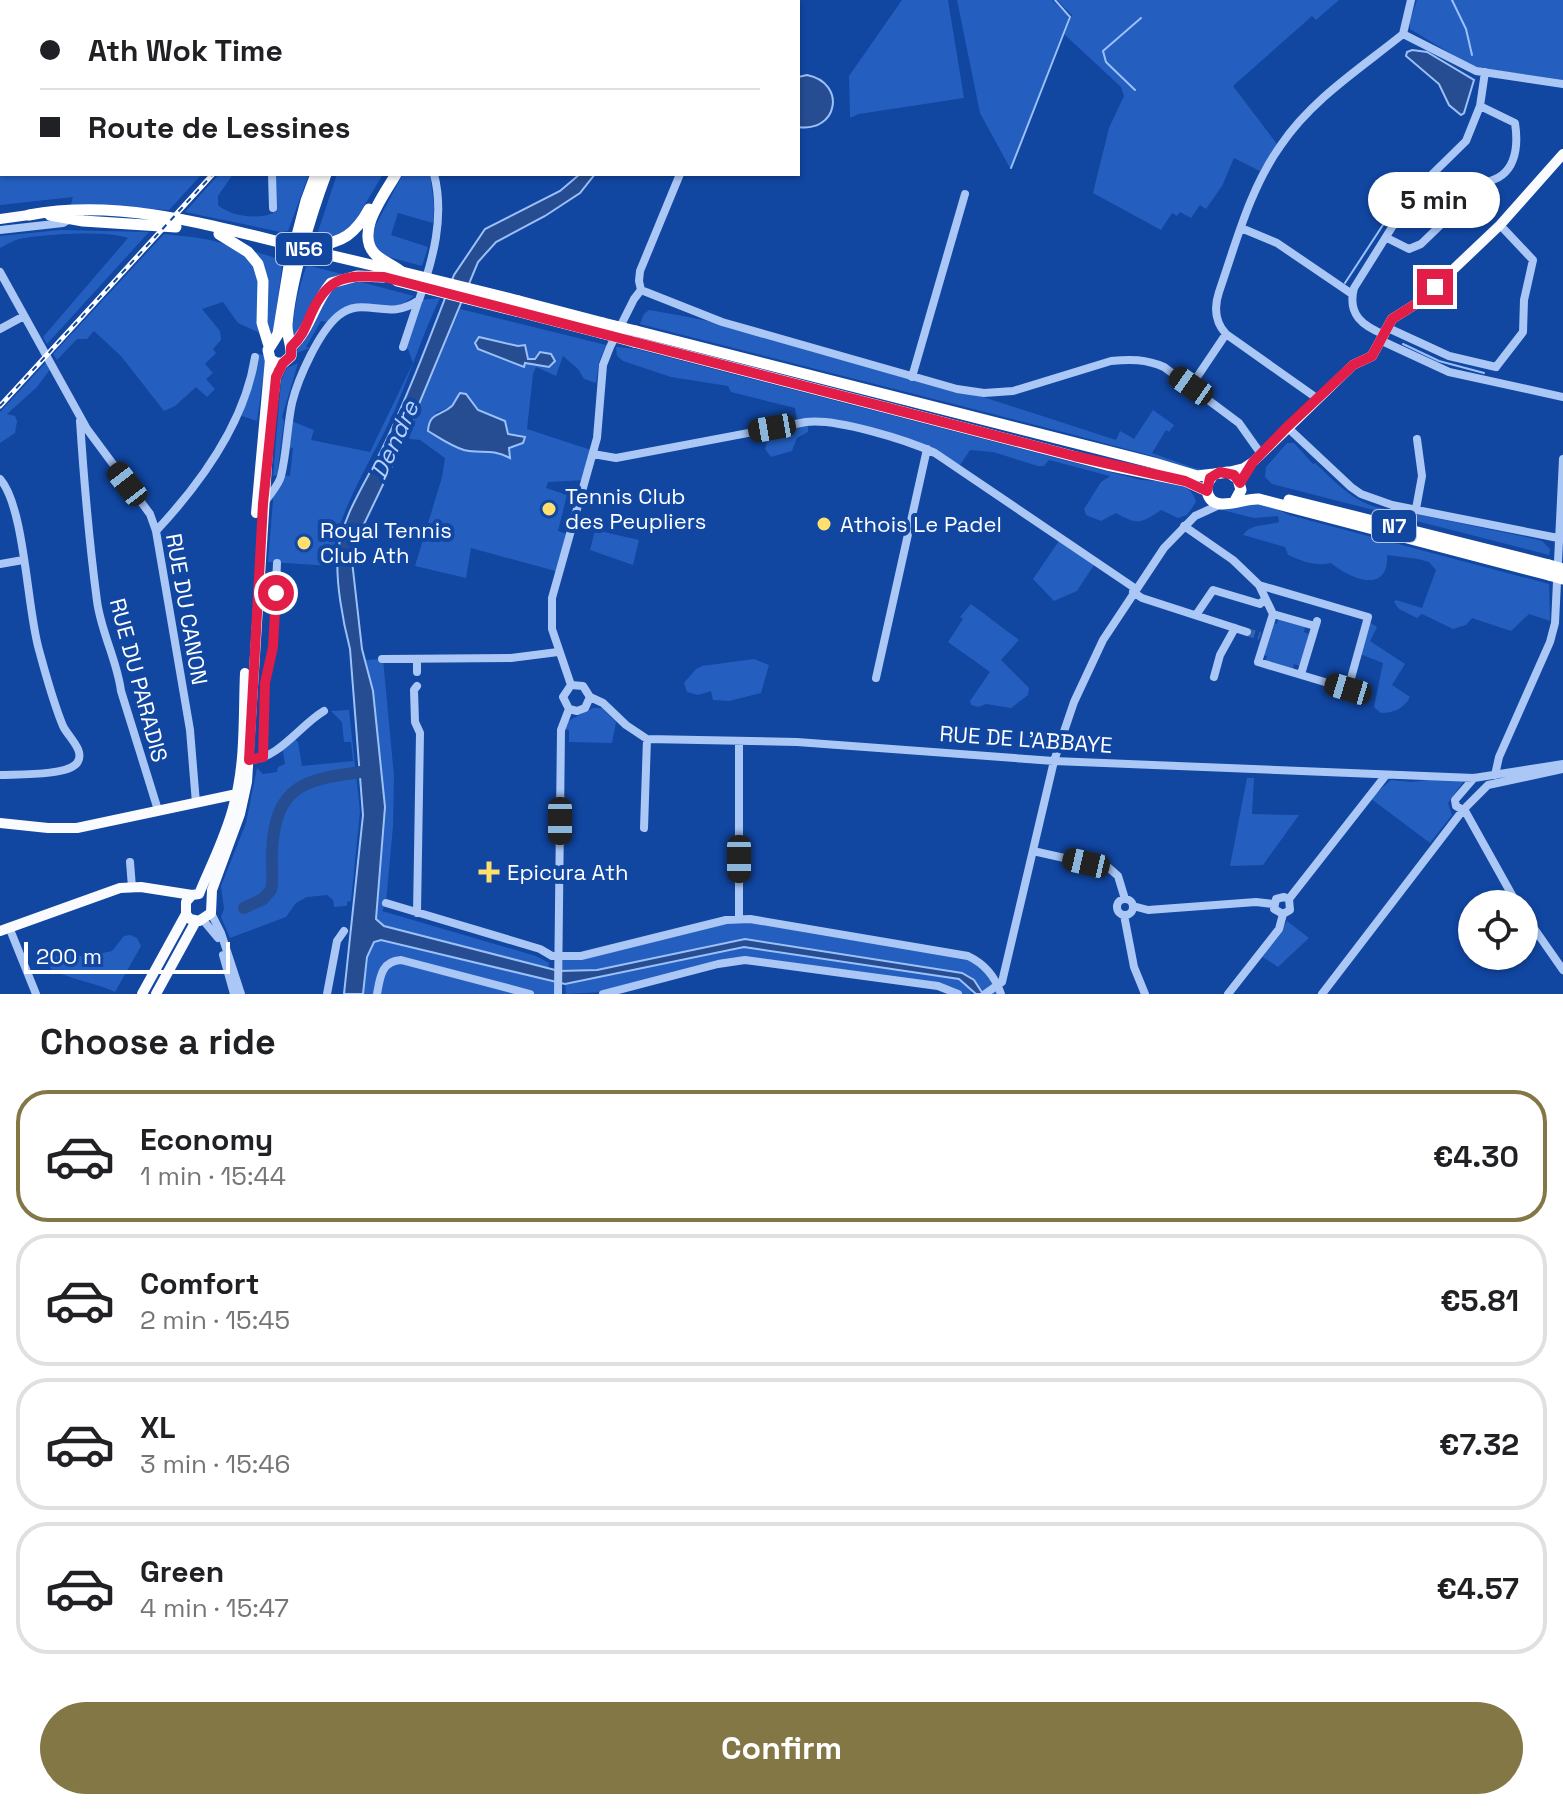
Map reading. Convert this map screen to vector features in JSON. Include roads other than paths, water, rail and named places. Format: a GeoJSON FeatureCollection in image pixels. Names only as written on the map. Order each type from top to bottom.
{"type":"FeatureCollection","features":[{"type":"Feature","properties":{"kind":"highway","name":"N56"},"geometry":{"type":"LineString","coordinates":[[270,359],[272,343],[279,329],[289,266],[315,176]]}},
{"type":"Feature","properties":{"kind":"highway","name":"N56"},"geometry":{"type":"LineString","coordinates":[[288,353],[289,313],[295,283],[325,176]]}},
{"type":"Feature","properties":{"kind":"highway"},"geometry":{"type":"LineString","coordinates":[[312,251],[350,236],[360,225],[388,176]]}},
{"type":"Feature","properties":{"kind":"highway"},"geometry":{"type":"LineString","coordinates":[[395,176],[372,218],[368,235],[370,247],[377,256],[400,276]]}},
{"type":"Feature","properties":{"kind":"highway"},"geometry":{"type":"LineString","coordinates":[[29,215],[75,209],[140,213],[218,227],[286,248]]}},
{"type":"Feature","properties":{"kind":"highway"},"geometry":{"type":"LineString","coordinates":[[29,215],[148,223],[312,251],[602,328],[635,336],[1154,463],[1188,474],[1197,476],[1228,472],[1240,484],[1240,494],[1235,501],[1220,505],[1208,493],[1185,481],[1074,456],[635,336]]}},
{"type":"Feature","properties":{"kind":"highway"},"geometry":{"type":"LineString","coordinates":[[219,234],[248,252],[258,264],[263,281],[262,323],[272,343],[281,340],[288,353]]}},
{"type":"Feature","properties":{"kind":"highway"},"geometry":{"type":"LineString","coordinates":[[312,251],[384,277]]}},
{"type":"Feature","properties":{"kind":"highway"},"geometry":{"type":"LineString","coordinates":[[270,359],[276,363],[288,353],[303,334],[312,310],[331,283],[357,276],[400,276]]}},
{"type":"Feature","properties":{"kind":"highway"},"geometry":{"type":"LineString","coordinates":[[1208,493],[1209,481],[1214,474]]}},
{"type":"Feature","properties":{"kind":"highway","name":"N7"},"geometry":{"type":"LineString","coordinates":[[1240,484],[1263,494],[1549,570],[1563,579]]}},
{"type":"Feature","properties":{"kind":"highway","name":"N7"},"geometry":{"type":"LineString","coordinates":[[1235,501],[1259,499],[1549,570],[1563,569]]}},
{"type":"Feature","properties":{"kind":"main road"},"geometry":{"type":"LineString","coordinates":[[1228,472],[1244,468],[1257,458],[1353,365],[1372,356],[1397,314],[1419,302],[1500,225],[1563,154]]}},
{"type":"Feature","properties":{"kind":"main road"},"geometry":{"type":"LineString","coordinates":[[0,219],[29,215]]}},
{"type":"Feature","properties":{"kind":"main road","name":"N56"},"geometry":{"type":"LineString","coordinates":[[210,901],[244,799],[272,399],[276,377],[288,353]]}},
{"type":"Feature","properties":{"kind":"main road","name":"N56"},"geometry":{"type":"LineString","coordinates":[[196,895],[237,794],[243,750],[261,433],[270,359]]}},
{"type":"Feature","properties":{"kind":"main road"},"geometry":{"type":"LineString","coordinates":[[1240,484],[1257,458]]}},
{"type":"Feature","properties":{"kind":"main road"},"geometry":{"type":"LineString","coordinates":[[0,823],[77,828],[237,794],[241,797],[232,835]]}},
{"type":"Feature","properties":{"kind":"main road"},"geometry":{"type":"LineString","coordinates":[[218,799],[230,803],[233,810]]}},
{"type":"Feature","properties":{"kind":"main road"},"geometry":{"type":"LineString","coordinates":[[5,929],[103,892],[132,887],[196,895],[210,901],[196,915],[142,994]]}},
{"type":"Feature","properties":{"kind":"main road"},"geometry":{"type":"LineString","coordinates":[[162,890],[196,915]]}},
{"type":"Feature","properties":{"kind":"main road"},"geometry":{"type":"LineString","coordinates":[[156,994],[196,915],[196,895]]}},
{"type":"Feature","properties":{"kind":"street"},"geometry":{"type":"LineString","coordinates":[[1318,399],[1226,334],[1217,317],[1216,301],[1260,180],[1281,144],[1327,95],[1403,34],[1411,0]]}},
{"type":"Feature","properties":{"kind":"street"},"geometry":{"type":"LineString","coordinates":[[1403,34],[1476,71],[1563,84]]}},
{"type":"Feature","properties":{"kind":"street"},"geometry":{"type":"LineString","coordinates":[[1485,72],[1480,106],[1466,141],[1414,192],[1358,282],[1352,294],[1352,307],[1359,321],[1446,371],[1563,397]]}},
{"type":"Feature","properties":{"kind":"street"},"geometry":{"type":"LineString","coordinates":[[1387,238],[1409,249],[1421,244],[1485,182],[1508,172],[1512,166],[1515,123],[1480,106]]}},
{"type":"Feature","properties":{"kind":"street"},"geometry":{"type":"LineString","coordinates":[[272,176],[273,208]]}},
{"type":"Feature","properties":{"kind":"street"},"geometry":{"type":"LineString","coordinates":[[403,347],[437,237],[439,194],[434,176]]}},
{"type":"Feature","properties":{"kind":"street"},"geometry":{"type":"LineString","coordinates":[[641,290],[640,271],[679,176]]}},
{"type":"Feature","properties":{"kind":"street"},"geometry":{"type":"LineString","coordinates":[[912,377],[965,194]]}},
{"type":"Feature","properties":{"kind":"street"},"geometry":{"type":"LineString","coordinates":[[0,230],[63,223],[70,219]]}},
{"type":"Feature","properties":{"kind":"street"},"geometry":{"type":"LineString","coordinates":[[1496,383],[1496,367],[1510,353],[1523,332],[1524,300],[1533,260],[1500,225]]}},
{"type":"Feature","properties":{"kind":"street"},"geometry":{"type":"LineString","coordinates":[[1241,228],[1277,243],[1352,294]]}},
{"type":"Feature","properties":{"kind":"street","name":"RUE DU CANON"},"geometry":{"type":"LineString","coordinates":[[0,272],[103,454],[150,514],[156,531],[190,730],[196,803]]}},
{"type":"Feature","properties":{"kind":"street"},"geometry":{"type":"LineString","coordinates":[[641,290],[722,322],[957,389],[998,393],[1111,361],[1136,359],[1164,367],[1239,423],[1257,458]]}},
{"type":"Feature","properties":{"kind":"street"},"geometry":{"type":"LineString","coordinates":[[571,685],[550,622],[552,598],[593,454],[600,421],[603,365],[641,290]]}},
{"type":"Feature","properties":{"kind":"street"},"geometry":{"type":"LineString","coordinates":[[263,504],[280,479],[292,402],[306,367],[331,323],[344,312],[362,307],[395,311],[419,300]]}},
{"type":"Feature","properties":{"kind":"street"},"geometry":{"type":"LineString","coordinates":[[0,329],[24,316]]}},
{"type":"Feature","properties":{"kind":"street"},"geometry":{"type":"LineString","coordinates":[[1191,386],[1226,334]]}},
{"type":"Feature","properties":{"kind":"street"},"geometry":{"type":"LineString","coordinates":[[1385,335],[1449,356],[1496,367]]}},
{"type":"Feature","properties":{"kind":"street"},"geometry":{"type":"LineString","coordinates":[[288,353],[313,353]]}},
{"type":"Feature","properties":{"kind":"street"},"geometry":{"type":"LineString","coordinates":[[288,353],[306,367]]}},
{"type":"Feature","properties":{"kind":"street"},"geometry":{"type":"LineString","coordinates":[[156,531],[184,500],[217,451],[244,398],[255,357]]}},
{"type":"Feature","properties":{"kind":"street","name":"RUE DU PARADIS"},"geometry":{"type":"LineString","coordinates":[[80,416],[97,602],[158,810]]}},
{"type":"Feature","properties":{"kind":"street"},"geometry":{"type":"LineString","coordinates":[[593,454],[616,458],[817,421],[927,449],[1135,590],[1142,598],[1247,632]]}},
{"type":"Feature","properties":{"kind":"street"},"geometry":{"type":"LineString","coordinates":[[1287,427],[1361,494],[1392,505],[1558,538]]}},
{"type":"Feature","properties":{"kind":"street"},"geometry":{"type":"LineString","coordinates":[[1416,509],[1422,476],[1417,439]]}},
{"type":"Feature","properties":{"kind":"street"},"geometry":{"type":"LineString","coordinates":[[876,678],[927,449]]}},
{"type":"Feature","properties":{"kind":"street"},"geometry":{"type":"LineString","coordinates":[[1322,994],[1490,779],[1553,632],[1563,459]]}},
{"type":"Feature","properties":{"kind":"street"},"geometry":{"type":"LineString","coordinates":[[0,479],[11,501],[37,646],[64,727],[80,753],[79,761],[70,768],[0,775]]}},
{"type":"Feature","properties":{"kind":"street"},"geometry":{"type":"LineString","coordinates":[[1000,990],[1054,761],[1079,689],[1103,640],[1135,590],[1164,548],[1195,516],[1208,493]]}},
{"type":"Feature","properties":{"kind":"street"},"geometry":{"type":"LineString","coordinates":[[1195,516],[1220,505]]}},
{"type":"Feature","properties":{"kind":"street"},"geometry":{"type":"LineString","coordinates":[[1184,526],[1233,560],[1259,585],[1318,616]]}},
{"type":"Feature","properties":{"kind":"street"},"geometry":{"type":"LineString","coordinates":[[0,564],[23,560]]}},
{"type":"Feature","properties":{"kind":"street"},"geometry":{"type":"LineString","coordinates":[[263,757],[265,683],[273,647],[277,563]]}},
{"type":"Feature","properties":{"kind":"street"},"geometry":{"type":"LineString","coordinates":[[1259,585],[1273,614]]}},
{"type":"Feature","properties":{"kind":"street"},"geometry":{"type":"LineString","coordinates":[[1196,615],[1213,590],[1260,604],[1265,599]]}},
{"type":"Feature","properties":{"kind":"street"},"geometry":{"type":"LineString","coordinates":[[1273,614],[1368,617],[1348,689],[1258,662],[1263,637],[1273,614]]}},
{"type":"Feature","properties":{"kind":"street"},"geometry":{"type":"LineString","coordinates":[[1301,674],[1318,616]]}},
{"type":"Feature","properties":{"kind":"street"},"geometry":{"type":"LineString","coordinates":[[1214,677],[1220,655],[1235,628]]}},
{"type":"Feature","properties":{"kind":"street"},"geometry":{"type":"LineString","coordinates":[[382,659],[511,658],[558,652]]}},
{"type":"Feature","properties":{"kind":"street"},"geometry":{"type":"LineString","coordinates":[[417,659],[417,672]]}},
{"type":"Feature","properties":{"kind":"street"},"geometry":{"type":"LineString","coordinates":[[571,685],[583,686],[590,697],[603,703],[626,725],[647,739],[644,828]]}},
{"type":"Feature","properties":{"kind":"street"},"geometry":{"type":"LineString","coordinates":[[558,994],[561,730],[569,709],[563,697],[571,685]]}},
{"type":"Feature","properties":{"kind":"street"},"geometry":{"type":"LineString","coordinates":[[417,686],[414,690],[415,722],[420,733],[417,913]]}},
{"type":"Feature","properties":{"kind":"street"},"geometry":{"type":"LineString","coordinates":[[569,709],[577,711],[585,708],[590,697]]}},
{"type":"Feature","properties":{"kind":"street"},"geometry":{"type":"LineString","coordinates":[[249,760],[263,757],[324,711]]}},
{"type":"Feature","properties":{"kind":"street","name":"RUE DE L'ABBAYE"},"geometry":{"type":"LineString","coordinates":[[647,739],[842,744],[1054,761],[1490,779],[1563,766]]}},
{"type":"Feature","properties":{"kind":"street"},"geometry":{"type":"LineString","coordinates":[[739,741],[739,918]]}},
{"type":"Feature","properties":{"kind":"street"},"geometry":{"type":"LineString","coordinates":[[1228,994],[1279,929],[1283,914],[1290,910],[1289,899],[1386,775]]}},
{"type":"Feature","properties":{"kind":"street"},"geometry":{"type":"LineString","coordinates":[[1474,778],[1455,800],[1456,806],[1464,809],[1509,890]]}},
{"type":"Feature","properties":{"kind":"street"},"geometry":{"type":"LineString","coordinates":[[1033,851],[1109,868],[1118,876],[1125,899],[1133,906],[1148,910],[1256,902],[1273,904]]}},
{"type":"Feature","properties":{"kind":"street"},"geometry":{"type":"LineString","coordinates":[[130,862],[132,887]]}},
{"type":"Feature","properties":{"kind":"street"},"geometry":{"type":"LineString","coordinates":[[1273,904],[1279,898],[1289,899]]}},
{"type":"Feature","properties":{"kind":"street"},"geometry":{"type":"LineString","coordinates":[[1125,899],[1118,906],[1124,915],[1134,967],[1145,994]]}},
{"type":"Feature","properties":{"kind":"street"},"geometry":{"type":"LineString","coordinates":[[386,903],[559,959],[739,918],[968,956],[980,961],[1000,990]]}},
{"type":"Feature","properties":{"kind":"street"},"geometry":{"type":"LineString","coordinates":[[1273,904],[1277,912],[1283,914]]}},
{"type":"Feature","properties":{"kind":"street"},"geometry":{"type":"LineString","coordinates":[[1124,915],[1131,913],[1133,906]]}},
{"type":"Feature","properties":{"kind":"street"},"geometry":{"type":"LineString","coordinates":[[196,915],[216,934],[234,994]]}},
{"type":"Feature","properties":{"kind":"street"},"geometry":{"type":"LineString","coordinates":[[196,915],[221,933],[241,994]]}},
{"type":"Feature","properties":{"kind":"street"},"geometry":{"type":"LineString","coordinates":[[5,929],[36,994]]}},
{"type":"Feature","properties":{"kind":"street"},"geometry":{"type":"LineString","coordinates":[[327,994],[335,946],[342,932]]}},
{"type":"Feature","properties":{"kind":"street"},"geometry":{"type":"LineString","coordinates":[[1538,934],[1563,970]]}},
{"type":"Feature","properties":{"kind":"street"},"geometry":{"type":"LineString","coordinates":[[377,994],[382,970],[392,960],[530,994]]}},
{"type":"Feature","properties":{"kind":"street"},"geometry":{"type":"LineString","coordinates":[[603,994],[745,960],[938,986],[958,994]]}},
{"type":"Feature","properties":{"kind":"street"},"geometry":{"type":"LineString","coordinates":[[985,994],[1000,990]]}},
{"type":"Feature","properties":{"kind":"water"},"geometry":{"type":"Polygon","coordinates":[[[1412,50],[1427,52],[1474,80],[1464,113],[1461,115],[1449,105],[1439,84],[1406,56],[1412,50]]]}},
{"type":"Feature","properties":{"kind":"water"},"geometry":{"type":"Polygon","coordinates":[[[807,75],[820,80],[828,87],[832,97],[829,115],[822,123],[812,127],[800,127],[800,77],[807,75]]]}},
{"type":"Feature","properties":{"kind":"water","name":"Dendre"},"geometry":{"type":"Polygon","coordinates":[[[578,176],[593,176],[580,193],[496,242],[478,262],[402,445],[353,547],[362,649],[373,691],[385,807],[376,919],[384,926],[559,971],[597,970],[745,939],[962,973],[974,980],[983,994],[976,994],[959,979],[744,947],[565,984],[381,940],[374,942],[367,957],[363,994],[344,994],[363,815],[350,649],[339,588],[337,563],[340,539],[349,512],[401,408],[454,275],[485,229],[560,191],[578,176]]]}},
{"type":"Feature","properties":{"kind":"water"},"geometry":{"type":"Polygon","coordinates":[[[479,337],[525,345],[528,359],[535,359],[540,352],[551,354],[555,361],[549,367],[525,363],[524,367],[478,349],[475,343],[479,337]]]}},
{"type":"Feature","properties":{"kind":"water"},"geometry":{"type":"Polygon","coordinates":[[[460,393],[466,394],[478,410],[505,421],[508,434],[525,437],[523,443],[509,448],[510,458],[497,453],[464,450],[428,431],[433,417],[452,406],[460,393]]]}},
{"type":"Feature","properties":{"kind":"waterway"},"geometry":{"type":"LineString","coordinates":[[1011,168],[1070,17],[1055,0]]}},
{"type":"Feature","properties":{"kind":"waterway"},"geometry":{"type":"LineString","coordinates":[[1452,0],[1466,29],[1472,55]]}},
{"type":"Feature","properties":{"kind":"waterway"},"geometry":{"type":"LineString","coordinates":[[1135,90],[1106,62],[1103,51],[1141,18]]}},
{"type":"Feature","properties":{"kind":"waterway"},"geometry":{"type":"LineString","coordinates":[[1345,283],[1413,179]]}},
{"type":"Feature","properties":{"kind":"waterway"},"geometry":{"type":"LineString","coordinates":[[1403,344],[1439,361],[1484,373]]}},
{"type":"Feature","properties":{"kind":"waterway"},"geometry":{"type":"LineString","coordinates":[[244,908],[263,899],[271,890],[275,828],[288,797],[313,781],[369,771]]}},
{"type":"Feature","properties":{"kind":"tunnel"},"geometry":{"type":"LineString","coordinates":[[1247,632],[1260,636]]}},
{"type":"Feature","properties":{"kind":"railway"},"geometry":{"type":"LineString","coordinates":[[0,406],[211,176]]}},
{"type":"Feature","properties":{"kind":"place","name":"Tennis Club des Peupliers"},"geometry":{"type":"Point","coordinates":[549,509]}},
{"type":"Feature","properties":{"kind":"place","name":"Athois Le Padel"},"geometry":{"type":"Point","coordinates":[824,524]}},
{"type":"Feature","properties":{"kind":"place","name":"Royal Tennis Club Ath"},"geometry":{"type":"Point","coordinates":[304,543]}},
{"type":"Feature","properties":{"kind":"place","name":"Epicura Ath"},"geometry":{"type":"Point","coordinates":[489,872]}}]}
